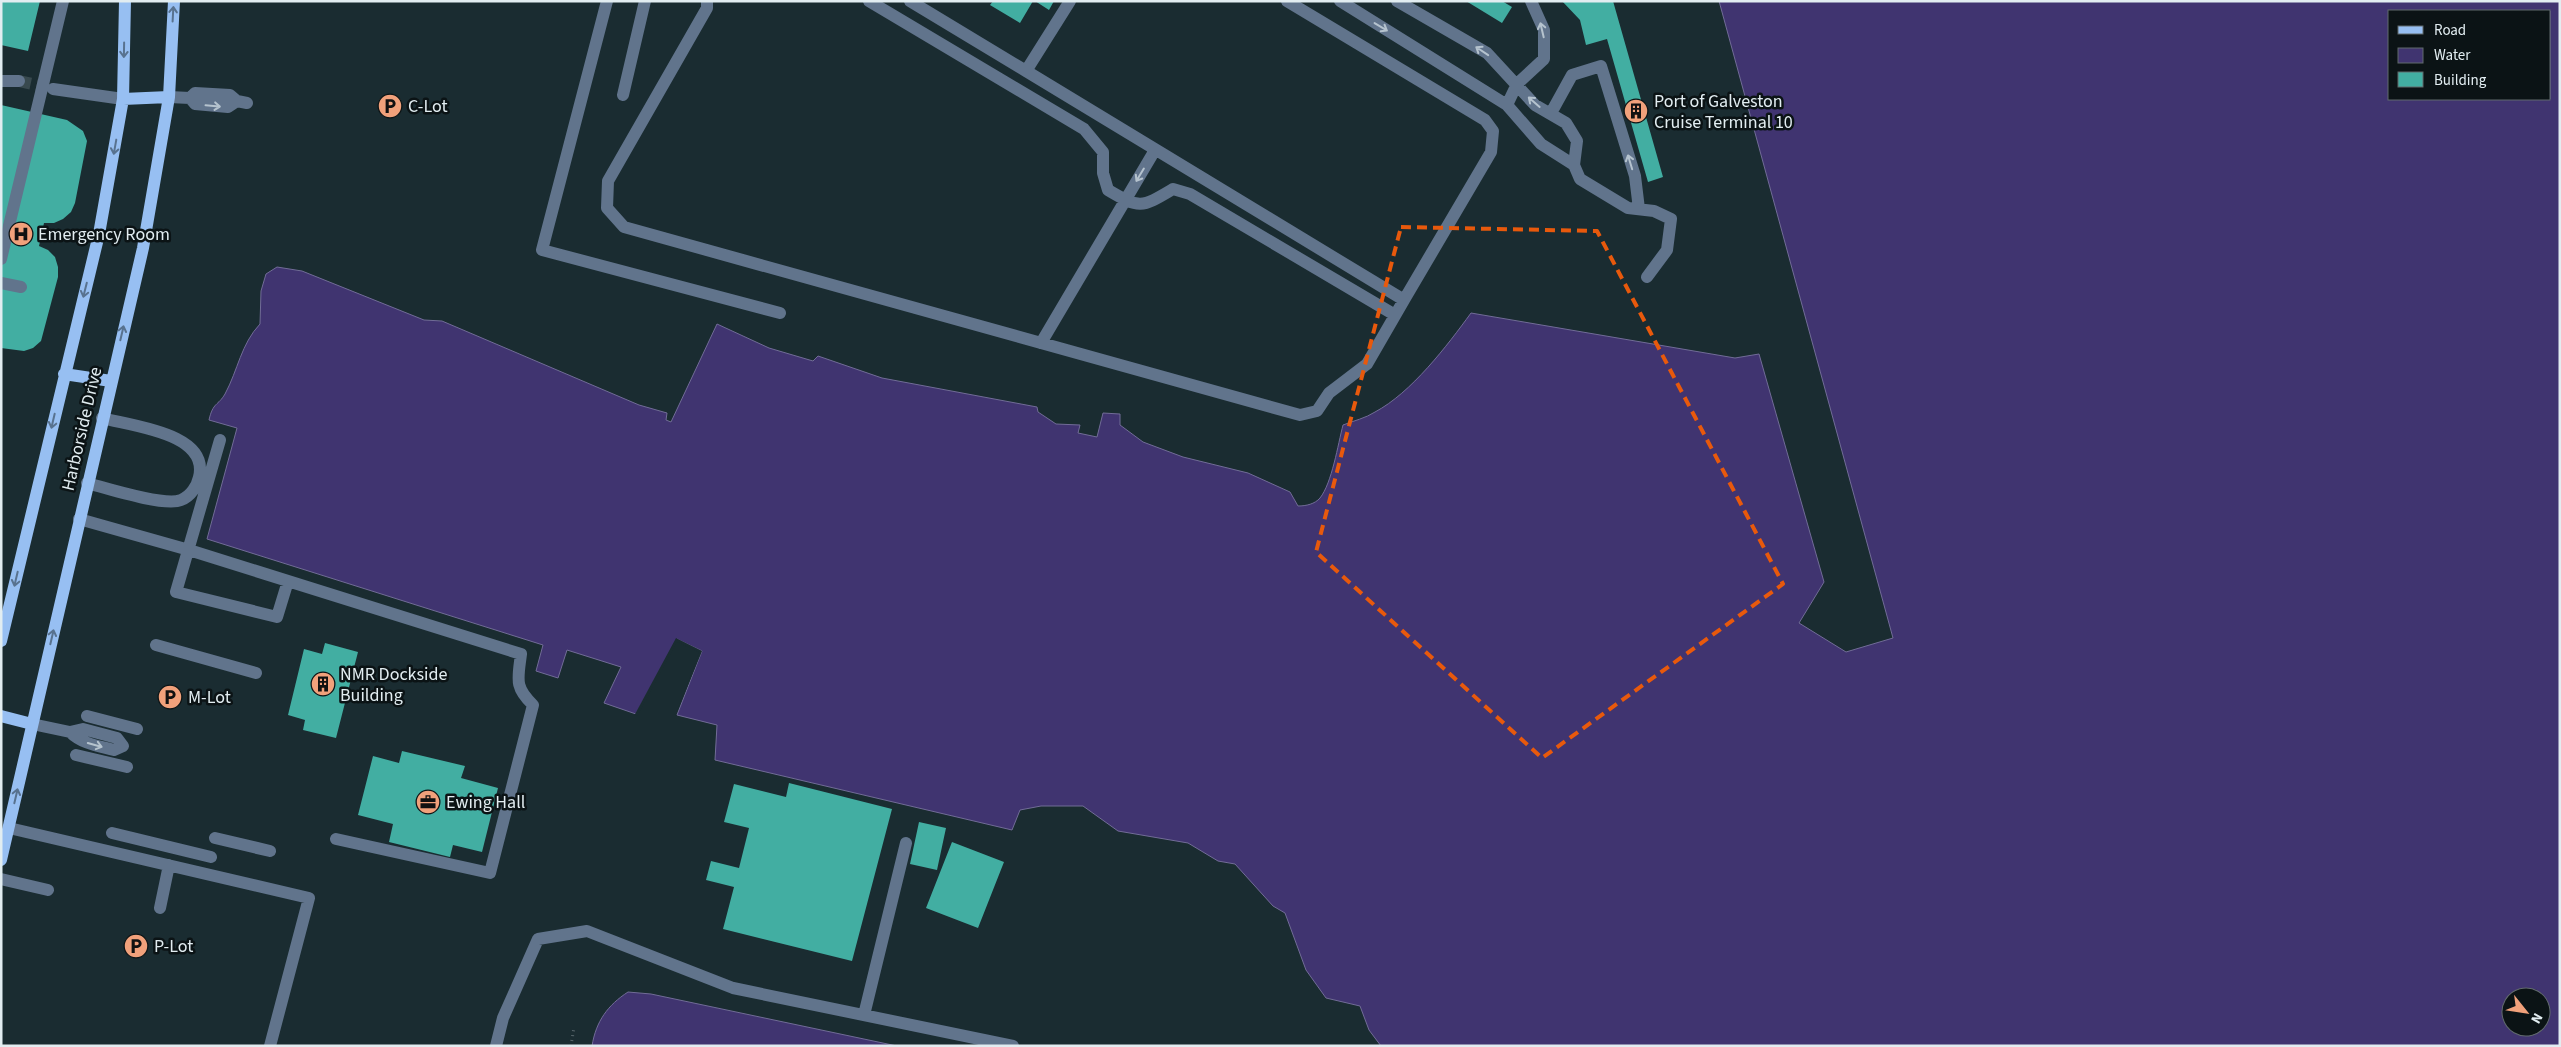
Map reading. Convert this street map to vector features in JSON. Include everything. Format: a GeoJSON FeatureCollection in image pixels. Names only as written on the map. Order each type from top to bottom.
{"type":"FeatureCollection","features":[{"type":"Feature","properties":{"kind":"main road","name":"Harborside Drive"},"geometry":{"type":"LineString","coordinates":[[1,640],[99,234],[123,99],[125,1]]}},
{"type":"Feature","properties":{"kind":"main road","name":"Harborside Drive"},"geometry":{"type":"LineString","coordinates":[[1,860],[142,248],[169,97],[174,1]]}},
{"type":"Feature","properties":{"kind":"main road"},"geometry":{"type":"LineString","coordinates":[[123,99],[169,97]]}},
{"type":"Feature","properties":{"kind":"main road"},"geometry":{"type":"LineString","coordinates":[[64,374],[111,381]]}},
{"type":"Feature","properties":{"kind":"main road"},"geometry":{"type":"LineString","coordinates":[[1,716],[32,724]]}},
{"type":"Feature","properties":{"kind":"street"},"geometry":{"type":"LineString","coordinates":[[1,259],[63,1]]}},
{"type":"Feature","properties":{"kind":"street"},"geometry":{"type":"LineString","coordinates":[[607,1],[542,250],[780,312]]}},
{"type":"Feature","properties":{"kind":"street"},"geometry":{"type":"LineString","coordinates":[[623,95],[645,1]]}},
{"type":"Feature","properties":{"kind":"street"},"geometry":{"type":"LineString","coordinates":[[707,1],[707,8],[608,181],[607,208],[624,227],[1300,415],[1317,411],[1329,393],[1367,364],[1491,152],[1494,131],[1484,120],[1287,1]]}},
{"type":"Feature","properties":{"kind":"street"},"geometry":{"type":"LineString","coordinates":[[869,1],[1084,129],[1103,152],[1103,173],[1108,190],[1133,204],[1151,202],[1173,189],[1190,194],[1395,315]]}},
{"type":"Feature","properties":{"kind":"street"},"geometry":{"type":"LineString","coordinates":[[910,1],[1404,300]]}},
{"type":"Feature","properties":{"kind":"street"},"geometry":{"type":"LineString","coordinates":[[1026,71],[1070,1]]}},
{"type":"Feature","properties":{"kind":"street"},"geometry":{"type":"LineString","coordinates":[[1340,1],[1507,105],[1541,144],[1574,165]]}},
{"type":"Feature","properties":{"kind":"street"},"geometry":{"type":"LineString","coordinates":[[1397,1],[1486,53],[1518,84],[1535,105],[1566,123],[1577,141],[1574,165],[1580,179],[1628,208],[1654,211],[1671,219],[1666,250],[1647,276]]}},
{"type":"Feature","properties":{"kind":"street"},"geometry":{"type":"LineString","coordinates":[[1507,105],[1518,84],[1544,59],[1544,30],[1531,1]]}},
{"type":"Feature","properties":{"kind":"street"},"geometry":{"type":"LineString","coordinates":[[1551,113],[1572,75],[1602,66],[1635,176],[1639,210]]}},
{"type":"Feature","properties":{"kind":"street"},"geometry":{"type":"LineString","coordinates":[[53,89],[123,99]]}},
{"type":"Feature","properties":{"kind":"street"},"geometry":{"type":"LineString","coordinates":[[169,97],[190,98],[195,104],[228,107],[242,102]]}},
{"type":"Feature","properties":{"kind":"street"},"geometry":{"type":"LineString","coordinates":[[1041,343],[1155,150]]}},
{"type":"Feature","properties":{"kind":"street"},"geometry":{"type":"LineString","coordinates":[[1,283],[21,287]]}},
{"type":"Feature","properties":{"kind":"street"},"geometry":{"type":"LineString","coordinates":[[87,483],[164,502],[181,500],[194,490],[200,475],[200,459],[191,447],[178,437],[102,418]]}},
{"type":"Feature","properties":{"kind":"street"},"geometry":{"type":"LineString","coordinates":[[220,440],[176,592],[277,617],[288,581]]}},
{"type":"Feature","properties":{"kind":"street"},"geometry":{"type":"LineString","coordinates":[[79,519],[189,550],[521,654],[518,685],[522,695],[533,705],[490,873],[336,839]]}},
{"type":"Feature","properties":{"kind":"street"},"geometry":{"type":"LineString","coordinates":[[156,645],[256,672]]}},
{"type":"Feature","properties":{"kind":"street"},"geometry":{"type":"LineString","coordinates":[[87,716],[136,729]]}},
{"type":"Feature","properties":{"kind":"street"},"geometry":{"type":"LineString","coordinates":[[32,724],[70,732]]}},
{"type":"Feature","properties":{"kind":"street"},"geometry":{"type":"LineString","coordinates":[[76,755],[128,767]]}},
{"type":"Feature","properties":{"kind":"street"},"geometry":{"type":"LineString","coordinates":[[9,828],[309,898],[270,1046]]}},
{"type":"Feature","properties":{"kind":"street"},"geometry":{"type":"LineString","coordinates":[[112,833],[211,857]]}},
{"type":"Feature","properties":{"kind":"street"},"geometry":{"type":"LineString","coordinates":[[216,838],[270,851]]}},
{"type":"Feature","properties":{"kind":"street"},"geometry":{"type":"LineString","coordinates":[[864,1015],[906,844]]}},
{"type":"Feature","properties":{"kind":"street"},"geometry":{"type":"LineString","coordinates":[[160,908],[169,865]]}},
{"type":"Feature","properties":{"kind":"street"},"geometry":{"type":"LineString","coordinates":[[1,879],[48,890]]}},
{"type":"Feature","properties":{"kind":"street"},"geometry":{"type":"LineString","coordinates":[[496,1046],[502,1018],[538,939],[587,931],[733,988],[1013,1046]]}},
{"type":"Feature","properties":{"kind":"path"},"geometry":{"type":"LineString","coordinates":[[571,1046],[574,1027]]}},
{"type":"Feature","properties":{"kind":"highlighted area"},"geometry":{"type":"Polygon","coordinates":[[[1401,227],[1597,231],[1783,584],[1542,758],[1316,552],[1401,227]]]}},
{"type":"Feature","properties":{"kind":"water"},"geometry":{"type":"Polygon","coordinates":[[[1719,1],[2560,1],[2560,1046],[1381,1046],[1369,1030],[1360,1006],[1326,998],[1306,970],[1285,913],[1273,906],[1235,864],[1218,861],[1188,843],[1118,831],[1083,806],[1041,806],[1020,810],[1012,830],[715,760],[717,725],[677,715],[702,651],[677,639],[636,714],[604,703],[621,667],[567,650],[558,678],[536,671],[543,645],[207,539],[237,428],[209,420],[214,407],[225,394],[248,340],[260,324],[261,291],[266,274],[277,267],[302,271],[424,320],[442,321],[639,405],[667,413],[666,420],[671,422],[717,324],[769,348],[813,361],[818,356],[882,378],[1037,407],[1038,412],[1056,424],[1080,425],[1078,433],[1097,437],[1103,413],[1120,414],[1120,425],[1143,442],[1183,457],[1248,473],[1290,492],[1298,506],[1301,506],[1316,502],[1324,491],[1331,473],[1343,425],[1364,418],[1402,393],[1440,354],[1471,313],[1735,358],[1759,354],[1824,582],[1799,623],[1846,652],[1893,638],[1719,1]]]}},
{"type":"Feature","properties":{"kind":"water"},"geometry":{"type":"Polygon","coordinates":[[[628,992],[651,994],[897,1046],[592,1046],[596,1029],[604,1014],[614,1002],[628,992]]]}},
{"type":"Feature","properties":{"kind":"pier"},"geometry":{"type":"Polygon","coordinates":[[[676,638],[702,651],[675,717],[699,652],[677,642],[638,715],[634,716],[676,638]]]}},
{"type":"Feature","properties":{"kind":"building"},"geometry":{"type":"Polygon","coordinates":[[[1,1],[40,1],[28,51],[1,45],[1,1]]]}},
{"type":"Feature","properties":{"kind":"building"},"geometry":{"type":"Polygon","coordinates":[[[993,1],[1033,1],[1020,23],[990,5],[993,1]]]}},
{"type":"Feature","properties":{"kind":"building"},"geometry":{"type":"Polygon","coordinates":[[[1035,1],[1054,1],[1049,10],[1035,1]]]}},
{"type":"Feature","properties":{"kind":"building"},"geometry":{"type":"Polygon","coordinates":[[[1466,1],[1502,1],[1512,7],[1502,23],[1466,1]]]}},
{"type":"Feature","properties":{"kind":"building","name":"Port of Galveston Cruise Terminal 10"},"geometry":{"type":"Polygon","coordinates":[[[1562,1],[1613,1],[1663,177],[1648,182],[1607,39],[1586,45],[1580,20],[1562,1]]]}},
{"type":"Feature","properties":{"kind":"building","name":"Emergency Room"},"geometry":{"type":"Polygon","coordinates":[[[1,105],[67,120],[83,131],[87,141],[75,203],[71,212],[63,219],[54,223],[44,223],[39,246],[48,250],[55,257],[58,277],[41,341],[33,348],[24,351],[1,348],[1,105]]]}},
{"type":"Feature","properties":{"kind":"building","name":"NMR Dockside Building"},"geometry":{"type":"Polygon","coordinates":[[[325,643],[358,652],[336,738],[303,730],[305,720],[288,715],[304,649],[322,654],[325,643]]]}},
{"type":"Feature","properties":{"kind":"building","name":"Ewing Hall"},"geometry":{"type":"Polygon","coordinates":[[[402,751],[465,766],[461,778],[498,788],[482,852],[453,845],[450,857],[389,842],[393,824],[358,815],[373,756],[399,763],[402,751]]]}},
{"type":"Feature","properties":{"kind":"building"},"geometry":{"type":"Polygon","coordinates":[[[789,783],[892,809],[852,961],[723,929],[734,887],[706,880],[711,861],[739,868],[749,828],[724,822],[734,784],[786,797],[789,783]]]}},
{"type":"Feature","properties":{"kind":"building"},"geometry":{"type":"Polygon","coordinates":[[[919,822],[946,828],[937,870],[910,864],[919,822]]]}},
{"type":"Feature","properties":{"kind":"building"},"geometry":{"type":"Polygon","coordinates":[[[952,842],[1004,862],[978,928],[926,908],[952,842]]]}},
{"type":"Feature","properties":{"kind":"tunnel"},"geometry":{"type":"LineString","coordinates":[[19,81],[51,88]]}},
{"type":"Feature","properties":{"kind":"place","name":"C-Lot"},"geometry":{"type":"Point","coordinates":[390,106]}},
{"type":"Feature","properties":{"kind":"place","name":"Port of Galveston Cruise Terminal 10"},"geometry":{"type":"Point","coordinates":[1636,111]}},
{"type":"Feature","properties":{"kind":"place","name":"Emergency Room"},"geometry":{"type":"Point","coordinates":[21,234]}},
{"type":"Feature","properties":{"kind":"place","name":"NMR Dockside Building"},"geometry":{"type":"Point","coordinates":[323,684]}},
{"type":"Feature","properties":{"kind":"place","name":"M-Lot"},"geometry":{"type":"Point","coordinates":[170,697]}},
{"type":"Feature","properties":{"kind":"place","name":"Ewing Hall"},"geometry":{"type":"Point","coordinates":[428,802]}},
{"type":"Feature","properties":{"kind":"place","name":"P-Lot"},"geometry":{"type":"Point","coordinates":[136,946]}}]}
